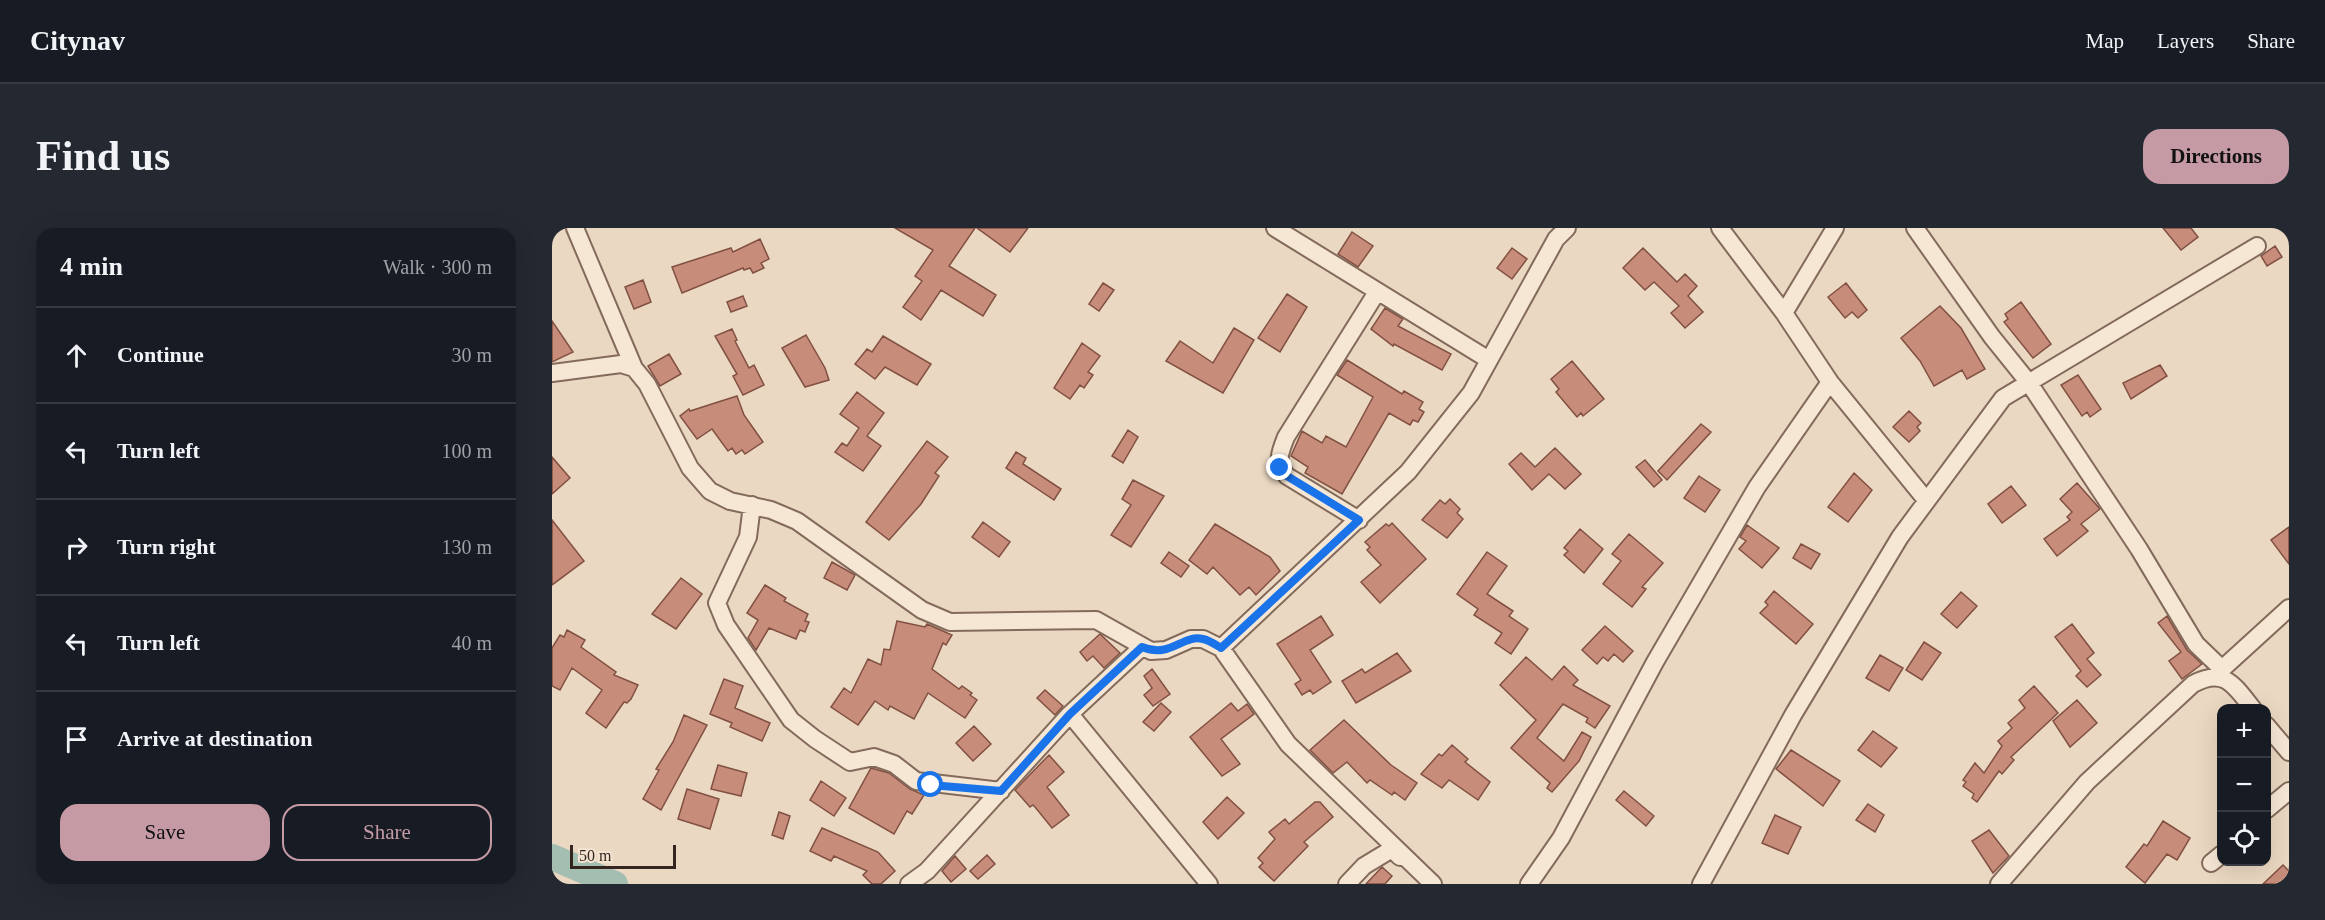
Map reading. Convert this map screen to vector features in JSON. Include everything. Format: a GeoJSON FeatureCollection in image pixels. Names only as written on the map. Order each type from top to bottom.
{"type":"FeatureCollection","features":[{"type":"Feature","properties":{"kind":"street"},"geometry":{"type":"LineString","coordinates":[[575,228],[634,368],[647,384],[690,468],[710,491],[730,501],[752,505],[797,521],[922,610],[950,622],[1096,620],[1151,651],[1166,651],[1191,639],[1203,639],[1221,648],[1288,744],[1430,881]]}},
{"type":"Feature","properties":{"kind":"street"},"geometry":{"type":"LineString","coordinates":[[1275,228],[1489,360]]}},
{"type":"Feature","properties":{"kind":"street"},"geometry":{"type":"LineString","coordinates":[[1221,648],[1408,472],[1471,393],[1556,239],[1567,228]]}},
{"type":"Feature","properties":{"kind":"street"},"geometry":{"type":"LineString","coordinates":[[1720,228],[1784,312],[1830,382],[1926,500]]}},
{"type":"Feature","properties":{"kind":"street"},"geometry":{"type":"LineString","coordinates":[[1784,312],[1835,228]]}},
{"type":"Feature","properties":{"kind":"street"},"geometry":{"type":"LineString","coordinates":[[1915,228],[1992,337],[2029,383],[2139,549],[2196,644],[2250,704]]}},
{"type":"Feature","properties":{"kind":"street"},"geometry":{"type":"LineString","coordinates":[[1701,884],[1793,715],[1900,537],[2003,398],[2014,389],[2029,383],[2257,246]]}},
{"type":"Feature","properties":{"kind":"street"},"geometry":{"type":"LineString","coordinates":[[1359,520],[1287,476],[1280,468],[1279,457],[1286,437],[1377,292]]}},
{"type":"Feature","properties":{"kind":"street"},"geometry":{"type":"LineString","coordinates":[[552,374],[621,364],[634,368]]}},
{"type":"Feature","properties":{"kind":"street"},"geometry":{"type":"LineString","coordinates":[[1529,884],[1561,838],[1655,662],[1757,487],[1830,382]]}},
{"type":"Feature","properties":{"kind":"street"},"geometry":{"type":"LineString","coordinates":[[752,505],[748,537],[717,603],[726,625],[791,720],[815,740],[850,762],[874,757],[894,764],[916,781],[1001,791]]}},
{"type":"Feature","properties":{"kind":"street"},"geometry":{"type":"LineString","coordinates":[[1999,884],[2087,782],[2193,684],[2221,672],[2289,608]]}},
{"type":"Feature","properties":{"kind":"street"},"geometry":{"type":"LineString","coordinates":[[909,884],[927,871],[1070,714],[1142,647]]}},
{"type":"Feature","properties":{"kind":"street"},"geometry":{"type":"LineString","coordinates":[[1070,714],[1209,884]]}},
{"type":"Feature","properties":{"kind":"street"},"geometry":{"type":"LineString","coordinates":[[2271,730],[2289,752]]}},
{"type":"Feature","properties":{"kind":"street"},"geometry":{"type":"LineString","coordinates":[[2271,806],[2289,791]]}},
{"type":"Feature","properties":{"kind":"street"},"geometry":{"type":"LineString","coordinates":[[1347,884],[1364,866],[1392,849],[1430,881]]}},
{"type":"Feature","properties":{"kind":"building"},"geometry":{"type":"Polygon","coordinates":[[[895,228],[975,228],[949,266],[996,295],[983,316],[941,290],[921,320],[903,307],[922,281],[915,276],[933,250],[895,228]]]}},
{"type":"Feature","properties":{"kind":"building"},"geometry":{"type":"Polygon","coordinates":[[[977,228],[1028,228],[1010,252],[977,228]]]}},
{"type":"Feature","properties":{"kind":"building"},"geometry":{"type":"Polygon","coordinates":[[[2163,228],[2191,228],[2198,237],[2181,250],[2163,228]]]}},
{"type":"Feature","properties":{"kind":"building"},"geometry":{"type":"Polygon","coordinates":[[[1352,232],[1373,246],[1358,267],[1338,254],[1352,232]]]}},
{"type":"Feature","properties":{"kind":"building"},"geometry":{"type":"Polygon","coordinates":[[[760,239],[769,259],[761,263],[764,268],[753,273],[750,268],[744,270],[743,268],[682,293],[672,267],[731,248],[733,252],[760,239]]]}},
{"type":"Feature","properties":{"kind":"building"},"geometry":{"type":"Polygon","coordinates":[[[2275,246],[2282,257],[2267,266],[2261,256],[2275,246]]]}},
{"type":"Feature","properties":{"kind":"building"},"geometry":{"type":"Polygon","coordinates":[[[1512,248],[1527,259],[1512,279],[1497,268],[1512,248]]]}},
{"type":"Feature","properties":{"kind":"building"},"geometry":{"type":"Polygon","coordinates":[[[1643,248],[1677,282],[1685,274],[1697,286],[1688,296],[1703,312],[1685,328],[1671,313],[1679,306],[1654,282],[1645,290],[1623,268],[1643,248]]]}},
{"type":"Feature","properties":{"kind":"building"},"geometry":{"type":"Polygon","coordinates":[[[643,280],[651,302],[634,309],[625,287],[643,280]]]}},
{"type":"Feature","properties":{"kind":"building"},"geometry":{"type":"Polygon","coordinates":[[[1103,283],[1114,290],[1099,311],[1089,304],[1103,283]]]}},
{"type":"Feature","properties":{"kind":"building"},"geometry":{"type":"Polygon","coordinates":[[[1846,283],[1867,310],[1858,318],[1852,312],[1845,318],[1828,297],[1846,283]]]}},
{"type":"Feature","properties":{"kind":"building"},"geometry":{"type":"Polygon","coordinates":[[[1287,294],[1307,307],[1280,352],[1258,338],[1287,294]]]}},
{"type":"Feature","properties":{"kind":"building"},"geometry":{"type":"Polygon","coordinates":[[[743,296],[747,306],[731,312],[727,302],[743,296]]]}},
{"type":"Feature","properties":{"kind":"building"},"geometry":{"type":"Polygon","coordinates":[[[2021,302],[2051,344],[2033,358],[2004,322],[2008,319],[2005,314],[2021,302]]]}},
{"type":"Feature","properties":{"kind":"building"},"geometry":{"type":"Polygon","coordinates":[[[1940,306],[1961,328],[1985,369],[1967,379],[1962,370],[1934,386],[1920,361],[1901,338],[1940,306]]]}},
{"type":"Feature","properties":{"kind":"building"},"geometry":{"type":"Polygon","coordinates":[[[1385,308],[1403,319],[1398,326],[1451,354],[1442,370],[1394,344],[1393,346],[1371,329],[1385,308]]]}},
{"type":"Feature","properties":{"kind":"building"},"geometry":{"type":"Polygon","coordinates":[[[552,321],[573,352],[552,362],[552,321]]]}},
{"type":"Feature","properties":{"kind":"building"},"geometry":{"type":"Polygon","coordinates":[[[1234,328],[1254,340],[1223,393],[1166,361],[1180,341],[1213,363],[1234,328]]]}},
{"type":"Feature","properties":{"kind":"building"},"geometry":{"type":"Polygon","coordinates":[[[732,329],[737,340],[735,341],[749,368],[754,365],[764,385],[743,395],[733,376],[737,374],[715,336],[732,329]]]}},
{"type":"Feature","properties":{"kind":"building"},"geometry":{"type":"Polygon","coordinates":[[[806,335],[825,368],[829,380],[805,387],[782,348],[806,335]]]}},
{"type":"Feature","properties":{"kind":"building"},"geometry":{"type":"Polygon","coordinates":[[[883,336],[931,364],[917,385],[885,367],[875,379],[855,364],[867,349],[872,352],[883,336]]]}},
{"type":"Feature","properties":{"kind":"building"},"geometry":{"type":"Polygon","coordinates":[[[1082,343],[1100,356],[1088,372],[1093,375],[1084,388],[1080,385],[1070,399],[1054,388],[1082,343]]]}},
{"type":"Feature","properties":{"kind":"building"},"geometry":{"type":"Polygon","coordinates":[[[669,354],[681,374],[660,386],[648,366],[669,354]]]}},
{"type":"Feature","properties":{"kind":"building"},"geometry":{"type":"Polygon","coordinates":[[[1347,360],[1402,394],[1404,391],[1423,402],[1419,409],[1424,412],[1418,422],[1413,420],[1410,425],[1389,413],[1342,494],[1305,473],[1308,467],[1291,456],[1302,431],[1322,443],[1326,436],[1346,447],[1373,397],[1337,375],[1347,360]]]}},
{"type":"Feature","properties":{"kind":"building"},"geometry":{"type":"Polygon","coordinates":[[[1572,361],[1604,399],[1583,416],[1581,413],[1577,417],[1556,392],[1559,389],[1551,379],[1572,361]]]}},
{"type":"Feature","properties":{"kind":"building"},"geometry":{"type":"Polygon","coordinates":[[[2160,365],[2167,376],[2131,399],[2123,383],[2160,365]]]}},
{"type":"Feature","properties":{"kind":"building"},"geometry":{"type":"Polygon","coordinates":[[[2078,375],[2101,409],[2090,417],[2087,412],[2082,416],[2061,385],[2078,375]]]}},
{"type":"Feature","properties":{"kind":"building"},"geometry":{"type":"Polygon","coordinates":[[[857,392],[884,413],[867,436],[881,446],[863,471],[835,452],[842,443],[847,446],[859,428],[840,414],[857,392]]]}},
{"type":"Feature","properties":{"kind":"building"},"geometry":{"type":"Polygon","coordinates":[[[737,396],[744,415],[763,442],[745,454],[742,450],[736,454],[732,448],[728,451],[712,429],[697,439],[680,416],[689,409],[690,411],[737,396]]]}},
{"type":"Feature","properties":{"kind":"building"},"geometry":{"type":"Polygon","coordinates":[[[1909,411],[1921,423],[1917,427],[1920,431],[1909,442],[1893,427],[1909,411]]]}},
{"type":"Feature","properties":{"kind":"building"},"geometry":{"type":"Polygon","coordinates":[[[1701,424],[1711,432],[1667,480],[1658,471],[1701,424]]]}},
{"type":"Feature","properties":{"kind":"building"},"geometry":{"type":"Polygon","coordinates":[[[1128,430],[1138,437],[1123,463],[1112,456],[1128,430]]]}},
{"type":"Feature","properties":{"kind":"building"},"geometry":{"type":"Polygon","coordinates":[[[927,441],[948,457],[935,473],[939,476],[921,504],[889,540],[866,522],[927,441]]]}},
{"type":"Feature","properties":{"kind":"building"},"geometry":{"type":"Polygon","coordinates":[[[1555,448],[1581,474],[1565,489],[1549,474],[1532,490],[1509,464],[1521,453],[1535,467],[1555,448]]]}},
{"type":"Feature","properties":{"kind":"building"},"geometry":{"type":"Polygon","coordinates":[[[1016,452],[1026,458],[1023,464],[1061,489],[1054,500],[1006,468],[1016,452]]]}},
{"type":"Feature","properties":{"kind":"building"},"geometry":{"type":"Polygon","coordinates":[[[552,457],[570,478],[552,494],[552,457]]]}},
{"type":"Feature","properties":{"kind":"building"},"geometry":{"type":"Polygon","coordinates":[[[1645,460],[1662,480],[1654,487],[1636,467],[1645,460]]]}},
{"type":"Feature","properties":{"kind":"building"},"geometry":{"type":"Polygon","coordinates":[[[1854,473],[1872,490],[1848,522],[1828,507],[1854,473]]]}},
{"type":"Feature","properties":{"kind":"building"},"geometry":{"type":"Polygon","coordinates":[[[1699,476],[1720,490],[1705,512],[1684,498],[1699,476]]]}},
{"type":"Feature","properties":{"kind":"building"},"geometry":{"type":"Polygon","coordinates":[[[1133,480],[1164,496],[1131,547],[1111,535],[1131,505],[1122,499],[1133,480]]]}},
{"type":"Feature","properties":{"kind":"building"},"geometry":{"type":"Polygon","coordinates":[[[2077,483],[2100,509],[2081,524],[2088,531],[2057,556],[2044,539],[2070,520],[2067,517],[2072,512],[2060,499],[2077,483]]]}},
{"type":"Feature","properties":{"kind":"building"},"geometry":{"type":"Polygon","coordinates":[[[2011,486],[2026,505],[2002,523],[1988,504],[2011,486]]]}},
{"type":"Feature","properties":{"kind":"building"},"geometry":{"type":"Polygon","coordinates":[[[1450,499],[1460,509],[1457,513],[1463,519],[1447,538],[1422,520],[1440,500],[1445,504],[1450,499]]]}},
{"type":"Feature","properties":{"kind":"building"},"geometry":{"type":"Polygon","coordinates":[[[552,520],[584,561],[552,585],[552,520]]]}},
{"type":"Feature","properties":{"kind":"building"},"geometry":{"type":"Polygon","coordinates":[[[983,522],[1010,542],[999,557],[972,537],[983,522]]]}},
{"type":"Feature","properties":{"kind":"building"},"geometry":{"type":"Polygon","coordinates":[[[1392,523],[1426,559],[1380,603],[1361,582],[1381,565],[1367,550],[1370,547],[1365,542],[1386,524],[1389,526],[1392,523]]]}},
{"type":"Feature","properties":{"kind":"building"},"geometry":{"type":"Polygon","coordinates":[[[1215,524],[1270,557],[1280,571],[1256,595],[1249,587],[1240,595],[1213,567],[1207,574],[1189,560],[1215,524]]]}},
{"type":"Feature","properties":{"kind":"building"},"geometry":{"type":"Polygon","coordinates":[[[1747,525],[1779,548],[1762,568],[1739,549],[1746,541],[1740,537],[1747,525]]]}},
{"type":"Feature","properties":{"kind":"building"},"geometry":{"type":"Polygon","coordinates":[[[2289,527],[2289,564],[2271,540],[2289,527]]]}},
{"type":"Feature","properties":{"kind":"building"},"geometry":{"type":"Polygon","coordinates":[[[1580,529],[1603,549],[1584,573],[1564,555],[1568,551],[1564,548],[1580,529]]]}},
{"type":"Feature","properties":{"kind":"building"},"geometry":{"type":"Polygon","coordinates":[[[1629,534],[1663,563],[1642,587],[1646,589],[1632,607],[1603,584],[1621,561],[1612,554],[1629,534]]]}},
{"type":"Feature","properties":{"kind":"building"},"geometry":{"type":"Polygon","coordinates":[[[1801,544],[1820,554],[1811,569],[1793,558],[1801,544]]]}},
{"type":"Feature","properties":{"kind":"building"},"geometry":{"type":"Polygon","coordinates":[[[1169,552],[1189,566],[1181,577],[1161,563],[1169,552]]]}},
{"type":"Feature","properties":{"kind":"building"},"geometry":{"type":"Polygon","coordinates":[[[1487,552],[1507,566],[1487,594],[1513,611],[1509,616],[1528,629],[1511,654],[1495,643],[1502,633],[1474,615],[1478,609],[1457,594],[1487,552]]]}},
{"type":"Feature","properties":{"kind":"building"},"geometry":{"type":"Polygon","coordinates":[[[832,562],[855,575],[847,590],[824,578],[832,562]]]}},
{"type":"Feature","properties":{"kind":"building"},"geometry":{"type":"Polygon","coordinates":[[[681,578],[702,594],[676,629],[652,614],[681,578]]]}},
{"type":"Feature","properties":{"kind":"building"},"geometry":{"type":"Polygon","coordinates":[[[765,585],[786,598],[784,601],[808,614],[805,621],[809,622],[805,632],[800,630],[796,639],[769,628],[756,650],[748,638],[758,620],[747,613],[765,585]]]}},
{"type":"Feature","properties":{"kind":"building"},"geometry":{"type":"Polygon","coordinates":[[[1774,591],[1813,624],[1796,644],[1760,613],[1768,605],[1765,602],[1774,591]]]}},
{"type":"Feature","properties":{"kind":"building"},"geometry":{"type":"Polygon","coordinates":[[[1961,592],[1977,606],[1957,628],[1941,614],[1961,592]]]}},
{"type":"Feature","properties":{"kind":"building"},"geometry":{"type":"Polygon","coordinates":[[[1321,616],[1333,635],[1310,650],[1331,682],[1313,694],[1310,690],[1302,695],[1295,684],[1301,680],[1277,644],[1321,616]]]}},
{"type":"Feature","properties":{"kind":"building"},"geometry":{"type":"Polygon","coordinates":[[[2167,616],[2187,650],[2202,664],[2182,679],[2169,661],[2181,652],[2158,623],[2167,616]]]}},
{"type":"Feature","properties":{"kind":"building"},"geometry":{"type":"Polygon","coordinates":[[[897,621],[925,627],[927,624],[952,635],[946,645],[943,643],[932,669],[959,689],[962,686],[977,700],[965,718],[928,693],[914,719],[890,706],[888,710],[875,701],[858,725],[831,707],[844,688],[851,693],[868,659],[881,665],[884,649],[890,650],[897,621]]]}},
{"type":"Feature","properties":{"kind":"building"},"geometry":{"type":"Polygon","coordinates":[[[2072,624],[2094,653],[2087,659],[2101,675],[2087,687],[2076,676],[2081,671],[2055,637],[2072,624]]]}},
{"type":"Feature","properties":{"kind":"building"},"geometry":{"type":"Polygon","coordinates":[[[1605,626],[1633,651],[1623,662],[1614,654],[1608,661],[1603,657],[1597,664],[1582,650],[1605,626]]]}},
{"type":"Feature","properties":{"kind":"building"},"geometry":{"type":"Polygon","coordinates":[[[567,630],[585,640],[581,647],[616,672],[614,675],[638,685],[631,699],[627,703],[624,702],[606,728],[586,713],[602,690],[572,668],[560,690],[552,686],[552,648],[560,635],[564,637],[567,630]]]}},
{"type":"Feature","properties":{"kind":"building"},"geometry":{"type":"Polygon","coordinates":[[[1100,634],[1120,653],[1104,668],[1093,656],[1087,661],[1080,652],[1100,634]]]}},
{"type":"Feature","properties":{"kind":"building"},"geometry":{"type":"Polygon","coordinates":[[[1924,642],[1941,653],[1922,680],[1906,670],[1924,642]]]}},
{"type":"Feature","properties":{"kind":"building"},"geometry":{"type":"Polygon","coordinates":[[[1397,653],[1411,671],[1356,703],[1342,681],[1362,669],[1365,673],[1397,653]]]}},
{"type":"Feature","properties":{"kind":"building"},"geometry":{"type":"Polygon","coordinates":[[[1880,655],[1903,668],[1889,691],[1866,678],[1880,655]]]}},
{"type":"Feature","properties":{"kind":"building"},"geometry":{"type":"Polygon","coordinates":[[[1526,657],[1552,680],[1564,666],[1578,680],[1573,685],[1610,706],[1595,728],[1586,722],[1588,718],[1563,704],[1537,738],[1564,761],[1582,732],[1591,737],[1579,761],[1552,792],[1547,788],[1550,783],[1511,748],[1536,720],[1500,685],[1526,657]]]}},
{"type":"Feature","properties":{"kind":"building"},"geometry":{"type":"Polygon","coordinates":[[[1152,669],[1170,694],[1153,706],[1144,695],[1152,688],[1144,676],[1152,669]]]}},
{"type":"Feature","properties":{"kind":"building"},"geometry":{"type":"Polygon","coordinates":[[[724,679],[743,686],[735,708],[770,723],[762,741],[730,727],[732,723],[710,714],[724,679]]]}},
{"type":"Feature","properties":{"kind":"building"},"geometry":{"type":"Polygon","coordinates":[[[2034,686],[2058,713],[2011,757],[2014,760],[2002,774],[1999,771],[1977,802],[1972,798],[1974,794],[1963,786],[1966,782],[1963,780],[1975,763],[1984,773],[2002,746],[1998,741],[2012,728],[2008,723],[2025,708],[2019,700],[2034,686]]]}},
{"type":"Feature","properties":{"kind":"building"},"geometry":{"type":"Polygon","coordinates":[[[1045,690],[1063,706],[1055,715],[1037,698],[1045,690]]]}},
{"type":"Feature","properties":{"kind":"building"},"geometry":{"type":"Polygon","coordinates":[[[2077,700],[2097,723],[2070,747],[2053,721],[2077,700]]]}},
{"type":"Feature","properties":{"kind":"building"},"geometry":{"type":"Polygon","coordinates":[[[1161,703],[1171,712],[1154,731],[1143,722],[1161,703]]]}},
{"type":"Feature","properties":{"kind":"building"},"geometry":{"type":"Polygon","coordinates":[[[1231,703],[1238,711],[1247,704],[1254,714],[1221,739],[1240,764],[1222,776],[1190,737],[1231,703]]]}},
{"type":"Feature","properties":{"kind":"building"},"geometry":{"type":"Polygon","coordinates":[[[684,715],[707,725],[661,810],[643,799],[659,770],[656,769],[673,742],[684,715]]]}},
{"type":"Feature","properties":{"kind":"building"},"geometry":{"type":"Polygon","coordinates":[[[1344,720],[1391,765],[1417,783],[1405,800],[1394,792],[1392,795],[1370,780],[1367,783],[1347,762],[1333,773],[1310,750],[1344,720]]]}},
{"type":"Feature","properties":{"kind":"building"},"geometry":{"type":"Polygon","coordinates":[[[974,726],[991,744],[973,761],[956,743],[974,726]]]}},
{"type":"Feature","properties":{"kind":"building"},"geometry":{"type":"Polygon","coordinates":[[[1873,731],[1897,748],[1881,767],[1858,750],[1873,731]]]}},
{"type":"Feature","properties":{"kind":"building"},"geometry":{"type":"Polygon","coordinates":[[[1452,745],[1468,759],[1465,762],[1490,782],[1478,800],[1449,780],[1442,788],[1421,774],[1439,754],[1442,756],[1452,745]]]}},
{"type":"Feature","properties":{"kind":"building"},"geometry":{"type":"Polygon","coordinates":[[[1791,750],[1840,781],[1823,806],[1776,769],[1791,750]]]}},
{"type":"Feature","properties":{"kind":"building"},"geometry":{"type":"Polygon","coordinates":[[[1049,755],[1064,772],[1047,787],[1069,815],[1052,828],[1035,807],[1033,805],[1030,807],[1015,790],[1049,755]]]}},
{"type":"Feature","properties":{"kind":"building"},"geometry":{"type":"Polygon","coordinates":[[[718,765],[747,773],[741,796],[711,789],[718,765]]]}},
{"type":"Feature","properties":{"kind":"building"},"geometry":{"type":"Polygon","coordinates":[[[871,768],[889,773],[910,789],[924,795],[912,814],[907,811],[894,834],[849,808],[871,768]]]}},
{"type":"Feature","properties":{"kind":"building"},"geometry":{"type":"Polygon","coordinates":[[[821,781],[846,798],[834,816],[810,800],[821,781]]]}},
{"type":"Feature","properties":{"kind":"building"},"geometry":{"type":"Polygon","coordinates":[[[687,789],[719,799],[710,829],[678,819],[687,789]]]}},
{"type":"Feature","properties":{"kind":"building"},"geometry":{"type":"Polygon","coordinates":[[[1624,791],[1654,816],[1646,826],[1616,800],[1624,791]]]}},
{"type":"Feature","properties":{"kind":"building"},"geometry":{"type":"Polygon","coordinates":[[[1227,797],[1244,813],[1218,839],[1203,822],[1227,797]]]}},
{"type":"Feature","properties":{"kind":"building"},"geometry":{"type":"Polygon","coordinates":[[[1315,802],[1320,802],[1333,817],[1304,842],[1308,846],[1274,881],[1259,867],[1263,863],[1258,858],[1275,839],[1269,832],[1285,819],[1289,824],[1315,802]]]}},
{"type":"Feature","properties":{"kind":"building"},"geometry":{"type":"Polygon","coordinates":[[[1868,804],[1884,815],[1875,832],[1856,820],[1868,804]]]}},
{"type":"Feature","properties":{"kind":"building"},"geometry":{"type":"Polygon","coordinates":[[[779,812],[790,816],[783,839],[772,835],[779,812]]]}},
{"type":"Feature","properties":{"kind":"building"},"geometry":{"type":"Polygon","coordinates":[[[1775,815],[1801,827],[1788,854],[1762,843],[1775,815]]]}},
{"type":"Feature","properties":{"kind":"building"},"geometry":{"type":"Polygon","coordinates":[[[2163,821],[2190,838],[2177,860],[2167,854],[2145,883],[2126,867],[2144,844],[2147,846],[2163,821]]]}},
{"type":"Feature","properties":{"kind":"building"},"geometry":{"type":"Polygon","coordinates":[[[822,828],[878,852],[895,871],[881,884],[872,884],[863,875],[867,871],[834,856],[831,861],[810,851],[822,828]]]}},
{"type":"Feature","properties":{"kind":"building"},"geometry":{"type":"Polygon","coordinates":[[[1989,830],[2009,856],[1993,873],[1972,841],[1989,830]]]}},
{"type":"Feature","properties":{"kind":"building"},"geometry":{"type":"Polygon","coordinates":[[[987,855],[995,864],[978,879],[970,871],[987,855]]]}},
{"type":"Feature","properties":{"kind":"building"},"geometry":{"type":"Polygon","coordinates":[[[955,856],[966,869],[951,882],[942,871],[955,856]]]}},
{"type":"Feature","properties":{"kind":"building"},"geometry":{"type":"Polygon","coordinates":[[[2283,865],[2289,871],[2289,884],[2263,884],[2283,865]]]}},
{"type":"Feature","properties":{"kind":"building"},"geometry":{"type":"Polygon","coordinates":[[[1382,867],[1392,876],[1385,884],[1366,884],[1382,867]]]}},
{"type":"Feature","properties":{"kind":"waterway"},"geometry":{"type":"LineString","coordinates":[[552,857],[615,884]]}},
{"type":"Feature","properties":{"kind":"route"},"geometry":{"type":"LineString","coordinates":[[931,785],[1001,791],[1070,714],[1142,647],[1151,651],[1166,651],[1191,639],[1203,639],[1221,648],[1359,520],[1287,476],[1280,468]]}}]}
